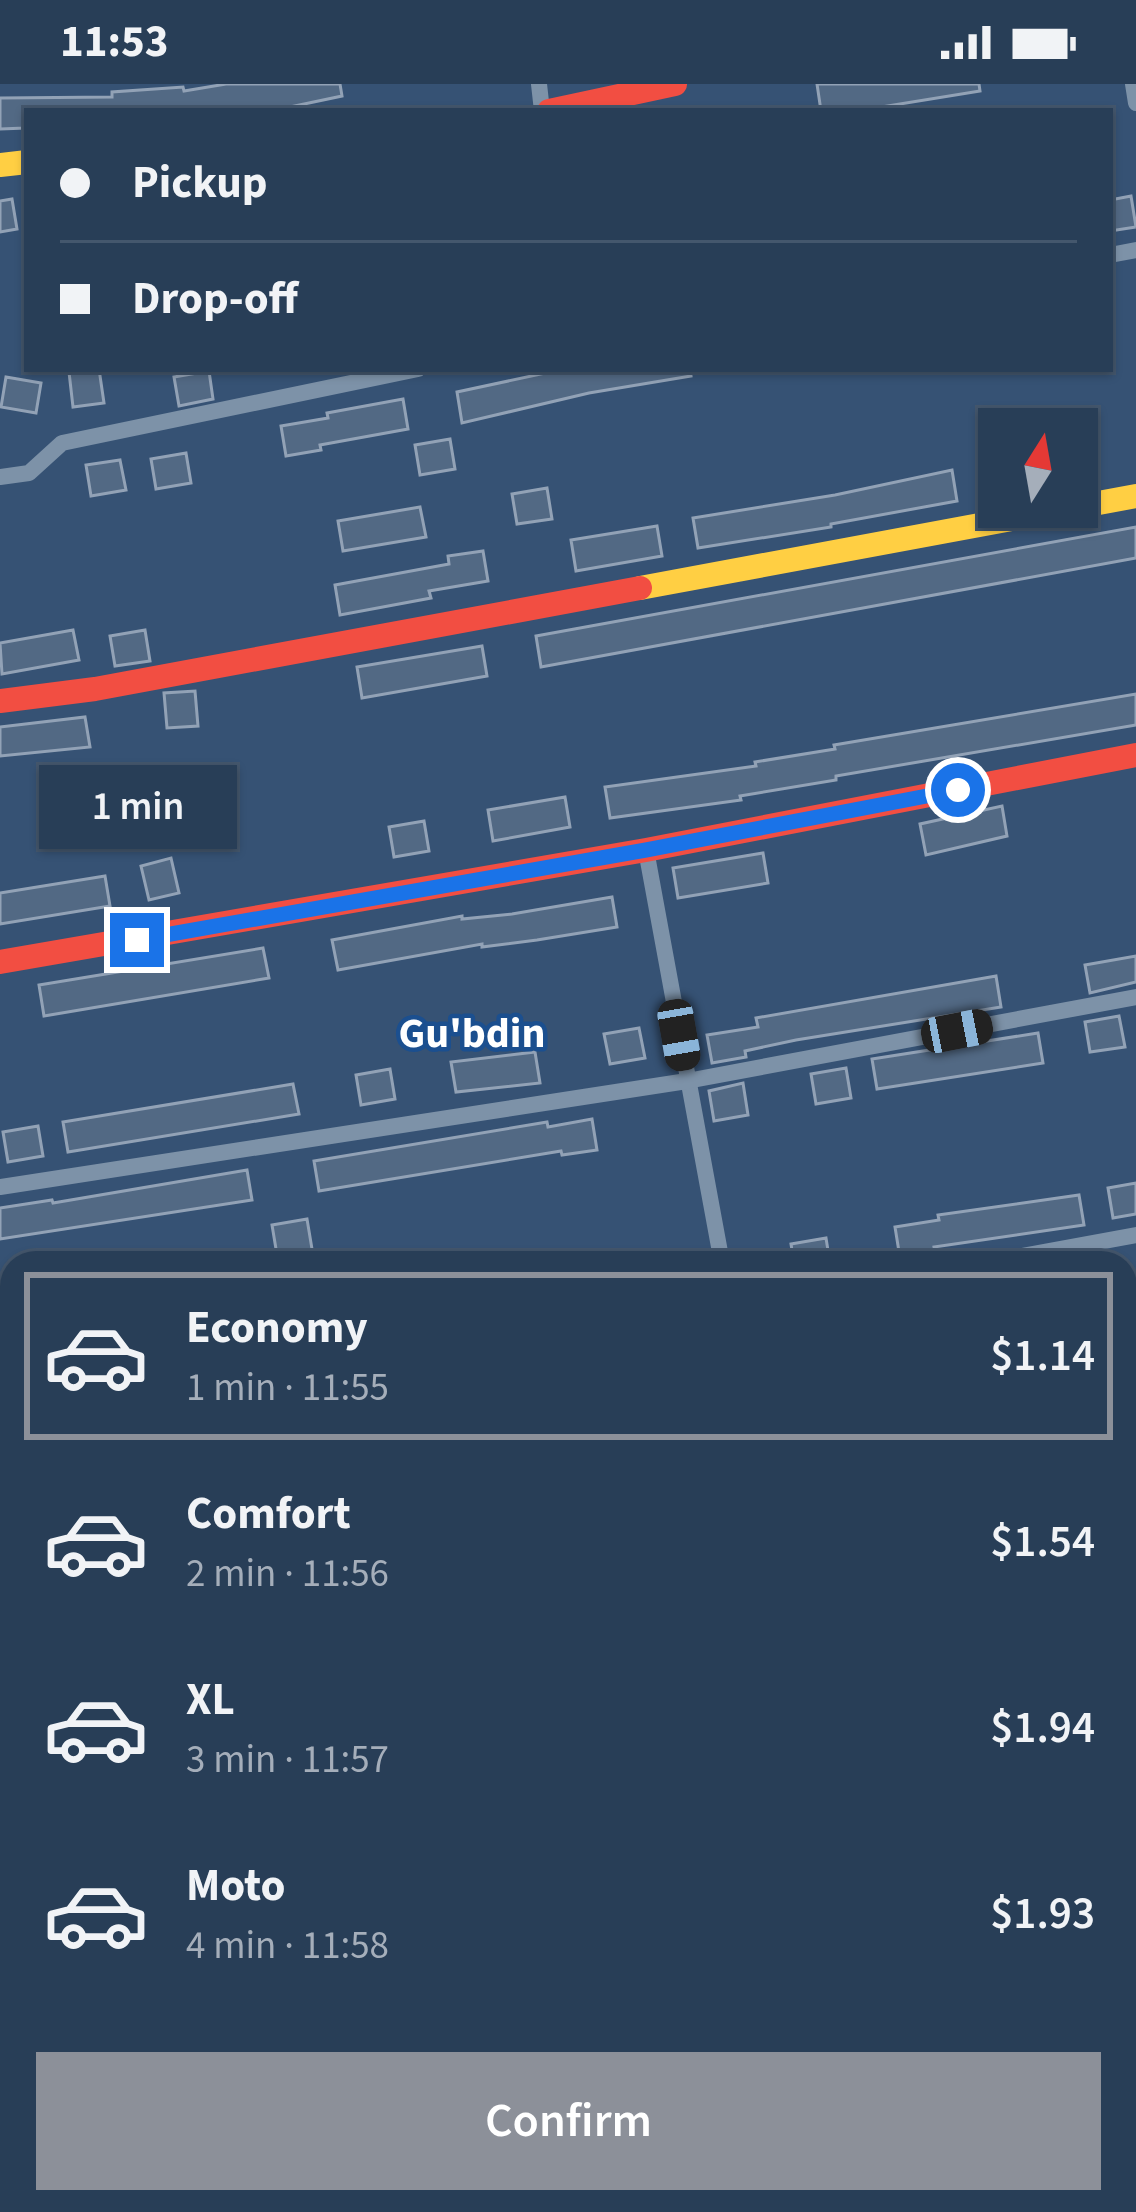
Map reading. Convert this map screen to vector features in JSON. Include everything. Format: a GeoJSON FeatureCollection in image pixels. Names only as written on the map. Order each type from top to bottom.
{"type":"FeatureCollection","features":[{"type":"Feature","properties":{"kind":"street"},"geometry":{"type":"LineString","coordinates":[[560,108],[675,84]]}},
{"type":"Feature","properties":{"kind":"street"},"geometry":{"type":"LineString","coordinates":[[1132,84],[1136,103]]}},
{"type":"Feature","properties":{"kind":"street"},"geometry":{"type":"LineString","coordinates":[[306,372],[310,392]]}},
{"type":"Feature","properties":{"kind":"street"},"geometry":{"type":"LineString","coordinates":[[0,477],[29,473],[62,443],[404,372]]}},
{"type":"Feature","properties":{"kind":"street"},"geometry":{"type":"LineString","coordinates":[[0,701],[95,688],[1136,496]]}},
{"type":"Feature","properties":{"kind":"street"},"geometry":{"type":"LineString","coordinates":[[0,962],[646,850],[1136,755]]}},
{"type":"Feature","properties":{"kind":"street"},"geometry":{"type":"LineString","coordinates":[[646,850],[720,1251]]}},
{"type":"Feature","properties":{"kind":"street"},"geometry":{"type":"LineString","coordinates":[[0,1187],[687,1081],[1136,997]]}},
{"type":"Feature","properties":{"kind":"street"},"geometry":{"type":"LineString","coordinates":[[1049,1251],[1136,1235]]}},
{"type":"Feature","properties":{"kind":"building"},"geometry":{"type":"Polygon","coordinates":[[[226,84],[340,84],[342,96],[285,108],[24,108],[24,128],[0,129],[0,98],[112,97],[112,92],[183,87],[184,91],[226,84]]]}},
{"type":"Feature","properties":{"kind":"building"},"geometry":{"type":"Polygon","coordinates":[[[817,84],[979,84],[980,91],[875,108],[821,108],[817,84]]]}},
{"type":"Feature","properties":{"kind":"building"},"geometry":{"type":"Polygon","coordinates":[[[1131,196],[1136,227],[1113,231],[1113,199],[1131,196]]]}},
{"type":"Feature","properties":{"kind":"building"},"geometry":{"type":"Polygon","coordinates":[[[12,199],[17,229],[0,232],[0,201],[12,199]]]}},
{"type":"Feature","properties":{"kind":"building"},"geometry":{"type":"Polygon","coordinates":[[[69,372],[99,372],[104,403],[73,407],[69,372]]]}},
{"type":"Feature","properties":{"kind":"building"},"geometry":{"type":"Polygon","coordinates":[[[209,372],[213,399],[179,406],[174,377],[209,372]]]}},
{"type":"Feature","properties":{"kind":"building"},"geometry":{"type":"Polygon","coordinates":[[[550,372],[690,372],[691,376],[589,393],[462,423],[457,392],[550,372]]]}},
{"type":"Feature","properties":{"kind":"building"},"geometry":{"type":"Polygon","coordinates":[[[6,377],[41,383],[36,413],[1,407],[6,377]]]}},
{"type":"Feature","properties":{"kind":"building"},"geometry":{"type":"Polygon","coordinates":[[[403,399],[408,429],[286,456],[281,426],[403,399]]]}},
{"type":"Feature","properties":{"kind":"building"},"geometry":{"type":"Polygon","coordinates":[[[450,439],[455,469],[420,475],[415,445],[450,439]]]}},
{"type":"Feature","properties":{"kind":"building"},"geometry":{"type":"Polygon","coordinates":[[[186,453],[191,483],[156,489],[151,459],[186,453]]]}},
{"type":"Feature","properties":{"kind":"building"},"geometry":{"type":"Polygon","coordinates":[[[120,460],[126,490],[91,496],[86,465],[120,460]]]}},
{"type":"Feature","properties":{"kind":"building"},"geometry":{"type":"Polygon","coordinates":[[[952,470],[957,501],[698,548],[693,518],[952,470]]]}},
{"type":"Feature","properties":{"kind":"building"},"geometry":{"type":"Polygon","coordinates":[[[547,488],[552,519],[517,524],[512,494],[547,488]]]}},
{"type":"Feature","properties":{"kind":"building"},"geometry":{"type":"Polygon","coordinates":[[[420,507],[426,537],[343,551],[338,521],[420,507]]]}},
{"type":"Feature","properties":{"kind":"building"},"geometry":{"type":"Polygon","coordinates":[[[657,526],[662,556],[576,571],[571,540],[657,526]]]}},
{"type":"Feature","properties":{"kind":"building"},"geometry":{"type":"Polygon","coordinates":[[[1136,527],[1136,558],[541,667],[536,636],[1136,527]]]}},
{"type":"Feature","properties":{"kind":"building"},"geometry":{"type":"Polygon","coordinates":[[[483,551],[488,581],[429,591],[431,598],[340,615],[335,585],[449,564],[448,556],[483,551]]]}},
{"type":"Feature","properties":{"kind":"building"},"geometry":{"type":"Polygon","coordinates":[[[73,630],[79,660],[2,674],[0,643],[73,630]]]}},
{"type":"Feature","properties":{"kind":"building"},"geometry":{"type":"Polygon","coordinates":[[[145,630],[150,661],[115,666],[110,636],[145,630]]]}},
{"type":"Feature","properties":{"kind":"building"},"geometry":{"type":"Polygon","coordinates":[[[482,646],[487,676],[362,698],[357,667],[482,646]]]}},
{"type":"Feature","properties":{"kind":"building"},"geometry":{"type":"Polygon","coordinates":[[[195,691],[198,726],[167,728],[164,693],[195,691]]]}},
{"type":"Feature","properties":{"kind":"building"},"geometry":{"type":"Polygon","coordinates":[[[1136,694],[1136,725],[836,776],[836,780],[740,796],[741,800],[610,818],[605,787],[756,766],[755,762],[835,749],[834,745],[1136,694]]]}},
{"type":"Feature","properties":{"kind":"building"},"geometry":{"type":"Polygon","coordinates":[[[85,717],[90,747],[0,756],[0,727],[85,717]]]}},
{"type":"Feature","properties":{"kind":"building"},"geometry":{"type":"Polygon","coordinates":[[[160,769],[168,804],[139,811],[130,777],[160,769]]]}},
{"type":"Feature","properties":{"kind":"building"},"geometry":{"type":"Polygon","coordinates":[[[565,797],[570,827],[493,841],[488,810],[565,797]]]}},
{"type":"Feature","properties":{"kind":"building"},"geometry":{"type":"Polygon","coordinates":[[[1002,806],[1007,836],[926,855],[920,824],[1002,806]]]}},
{"type":"Feature","properties":{"kind":"building"},"geometry":{"type":"Polygon","coordinates":[[[424,821],[429,851],[394,857],[389,827],[424,821]]]}},
{"type":"Feature","properties":{"kind":"building"},"geometry":{"type":"Polygon","coordinates":[[[763,853],[768,883],[678,898],[673,868],[763,853]]]}},
{"type":"Feature","properties":{"kind":"building"},"geometry":{"type":"Polygon","coordinates":[[[171,858],[179,893],[149,900],[141,866],[171,858]]]}},
{"type":"Feature","properties":{"kind":"building"},"geometry":{"type":"Polygon","coordinates":[[[105,876],[110,906],[0,924],[0,893],[105,876]]]}},
{"type":"Feature","properties":{"kind":"building"},"geometry":{"type":"Polygon","coordinates":[[[612,897],[617,927],[482,944],[338,970],[332,940],[462,916],[512,914],[612,897]]]}},
{"type":"Feature","properties":{"kind":"building"},"geometry":{"type":"Polygon","coordinates":[[[263,948],[269,978],[44,1016],[39,985],[263,948]]]}},
{"type":"Feature","properties":{"kind":"building"},"geometry":{"type":"Polygon","coordinates":[[[1136,956],[1136,982],[1090,993],[1085,965],[1136,956]]]}},
{"type":"Feature","properties":{"kind":"building"},"geometry":{"type":"Polygon","coordinates":[[[996,976],[1001,1007],[796,1040],[712,1063],[707,1035],[758,1027],[756,1018],[996,976]]]}},
{"type":"Feature","properties":{"kind":"building"},"geometry":{"type":"Polygon","coordinates":[[[1119,1016],[1125,1047],[1090,1052],[1085,1022],[1119,1016]]]}},
{"type":"Feature","properties":{"kind":"building"},"geometry":{"type":"Polygon","coordinates":[[[639,1028],[645,1058],[610,1064],[604,1034],[639,1028]]]}},
{"type":"Feature","properties":{"kind":"building"},"geometry":{"type":"Polygon","coordinates":[[[1038,1033],[1043,1063],[877,1089],[872,1059],[1038,1033]]]}},
{"type":"Feature","properties":{"kind":"building"},"geometry":{"type":"Polygon","coordinates":[[[535,1052],[540,1083],[456,1092],[451,1062],[535,1052]]]}},
{"type":"Feature","properties":{"kind":"building"},"geometry":{"type":"Polygon","coordinates":[[[846,1068],[851,1098],[816,1104],[811,1074],[846,1068]]]}},
{"type":"Feature","properties":{"kind":"building"},"geometry":{"type":"Polygon","coordinates":[[[390,1069],[395,1099],[361,1105],[356,1075],[390,1069]]]}},
{"type":"Feature","properties":{"kind":"building"},"geometry":{"type":"Polygon","coordinates":[[[743,1083],[748,1115],[714,1121],[709,1091],[743,1083]]]}},
{"type":"Feature","properties":{"kind":"building"},"geometry":{"type":"Polygon","coordinates":[[[293,1084],[299,1114],[68,1152],[63,1122],[293,1084]]]}},
{"type":"Feature","properties":{"kind":"building"},"geometry":{"type":"Polygon","coordinates":[[[592,1119],[597,1150],[562,1155],[561,1151],[319,1191],[314,1161],[547,1122],[548,1127],[592,1119]]]}},
{"type":"Feature","properties":{"kind":"building"},"geometry":{"type":"Polygon","coordinates":[[[38,1126],[43,1156],[8,1162],[3,1132],[38,1126]]]}},
{"type":"Feature","properties":{"kind":"building"},"geometry":{"type":"Polygon","coordinates":[[[247,1170],[252,1200],[0,1239],[0,1208],[247,1170]]]}},
{"type":"Feature","properties":{"kind":"building"},"geometry":{"type":"Polygon","coordinates":[[[1136,1183],[1136,1214],[1113,1218],[1108,1188],[1136,1183]]]}},
{"type":"Feature","properties":{"kind":"building"},"geometry":{"type":"Polygon","coordinates":[[[1079,1195],[1084,1225],[934,1247],[935,1251],[899,1251],[895,1227],[939,1220],[938,1215],[1079,1195]]]}},
{"type":"Feature","properties":{"kind":"building"},"geometry":{"type":"Polygon","coordinates":[[[307,1219],[312,1249],[276,1251],[272,1225],[307,1219]]]}},
{"type":"Feature","properties":{"kind":"building"},"geometry":{"type":"Polygon","coordinates":[[[826,1238],[828,1251],[792,1251],[791,1244],[826,1238]]]}},
{"type":"Feature","properties":{"kind":"traffic: slow"},"geometry":{"type":"LineString","coordinates":[[0,165],[24,162]]}},
{"type":"Feature","properties":{"kind":"traffic: slow"},"geometry":{"type":"LineString","coordinates":[[640,588],[1136,496]]}},
{"type":"Feature","properties":{"kind":"traffic: jam"},"geometry":{"type":"LineString","coordinates":[[563,108],[675,84]]}},
{"type":"Feature","properties":{"kind":"traffic: jam"},"geometry":{"type":"LineString","coordinates":[[0,701],[95,689],[640,588]]}},
{"type":"Feature","properties":{"kind":"traffic: jam"},"geometry":{"type":"LineString","coordinates":[[0,962],[646,850],[1136,755]]}},
{"type":"Feature","properties":{"kind":"district","name":"Gu'bdin"},"geometry":{"type":"Point","coordinates":[472,1032]}},
{"type":"Feature","properties":{"kind":"route"},"geometry":{"type":"LineString","coordinates":[[137,940],[958,790]]}}]}
